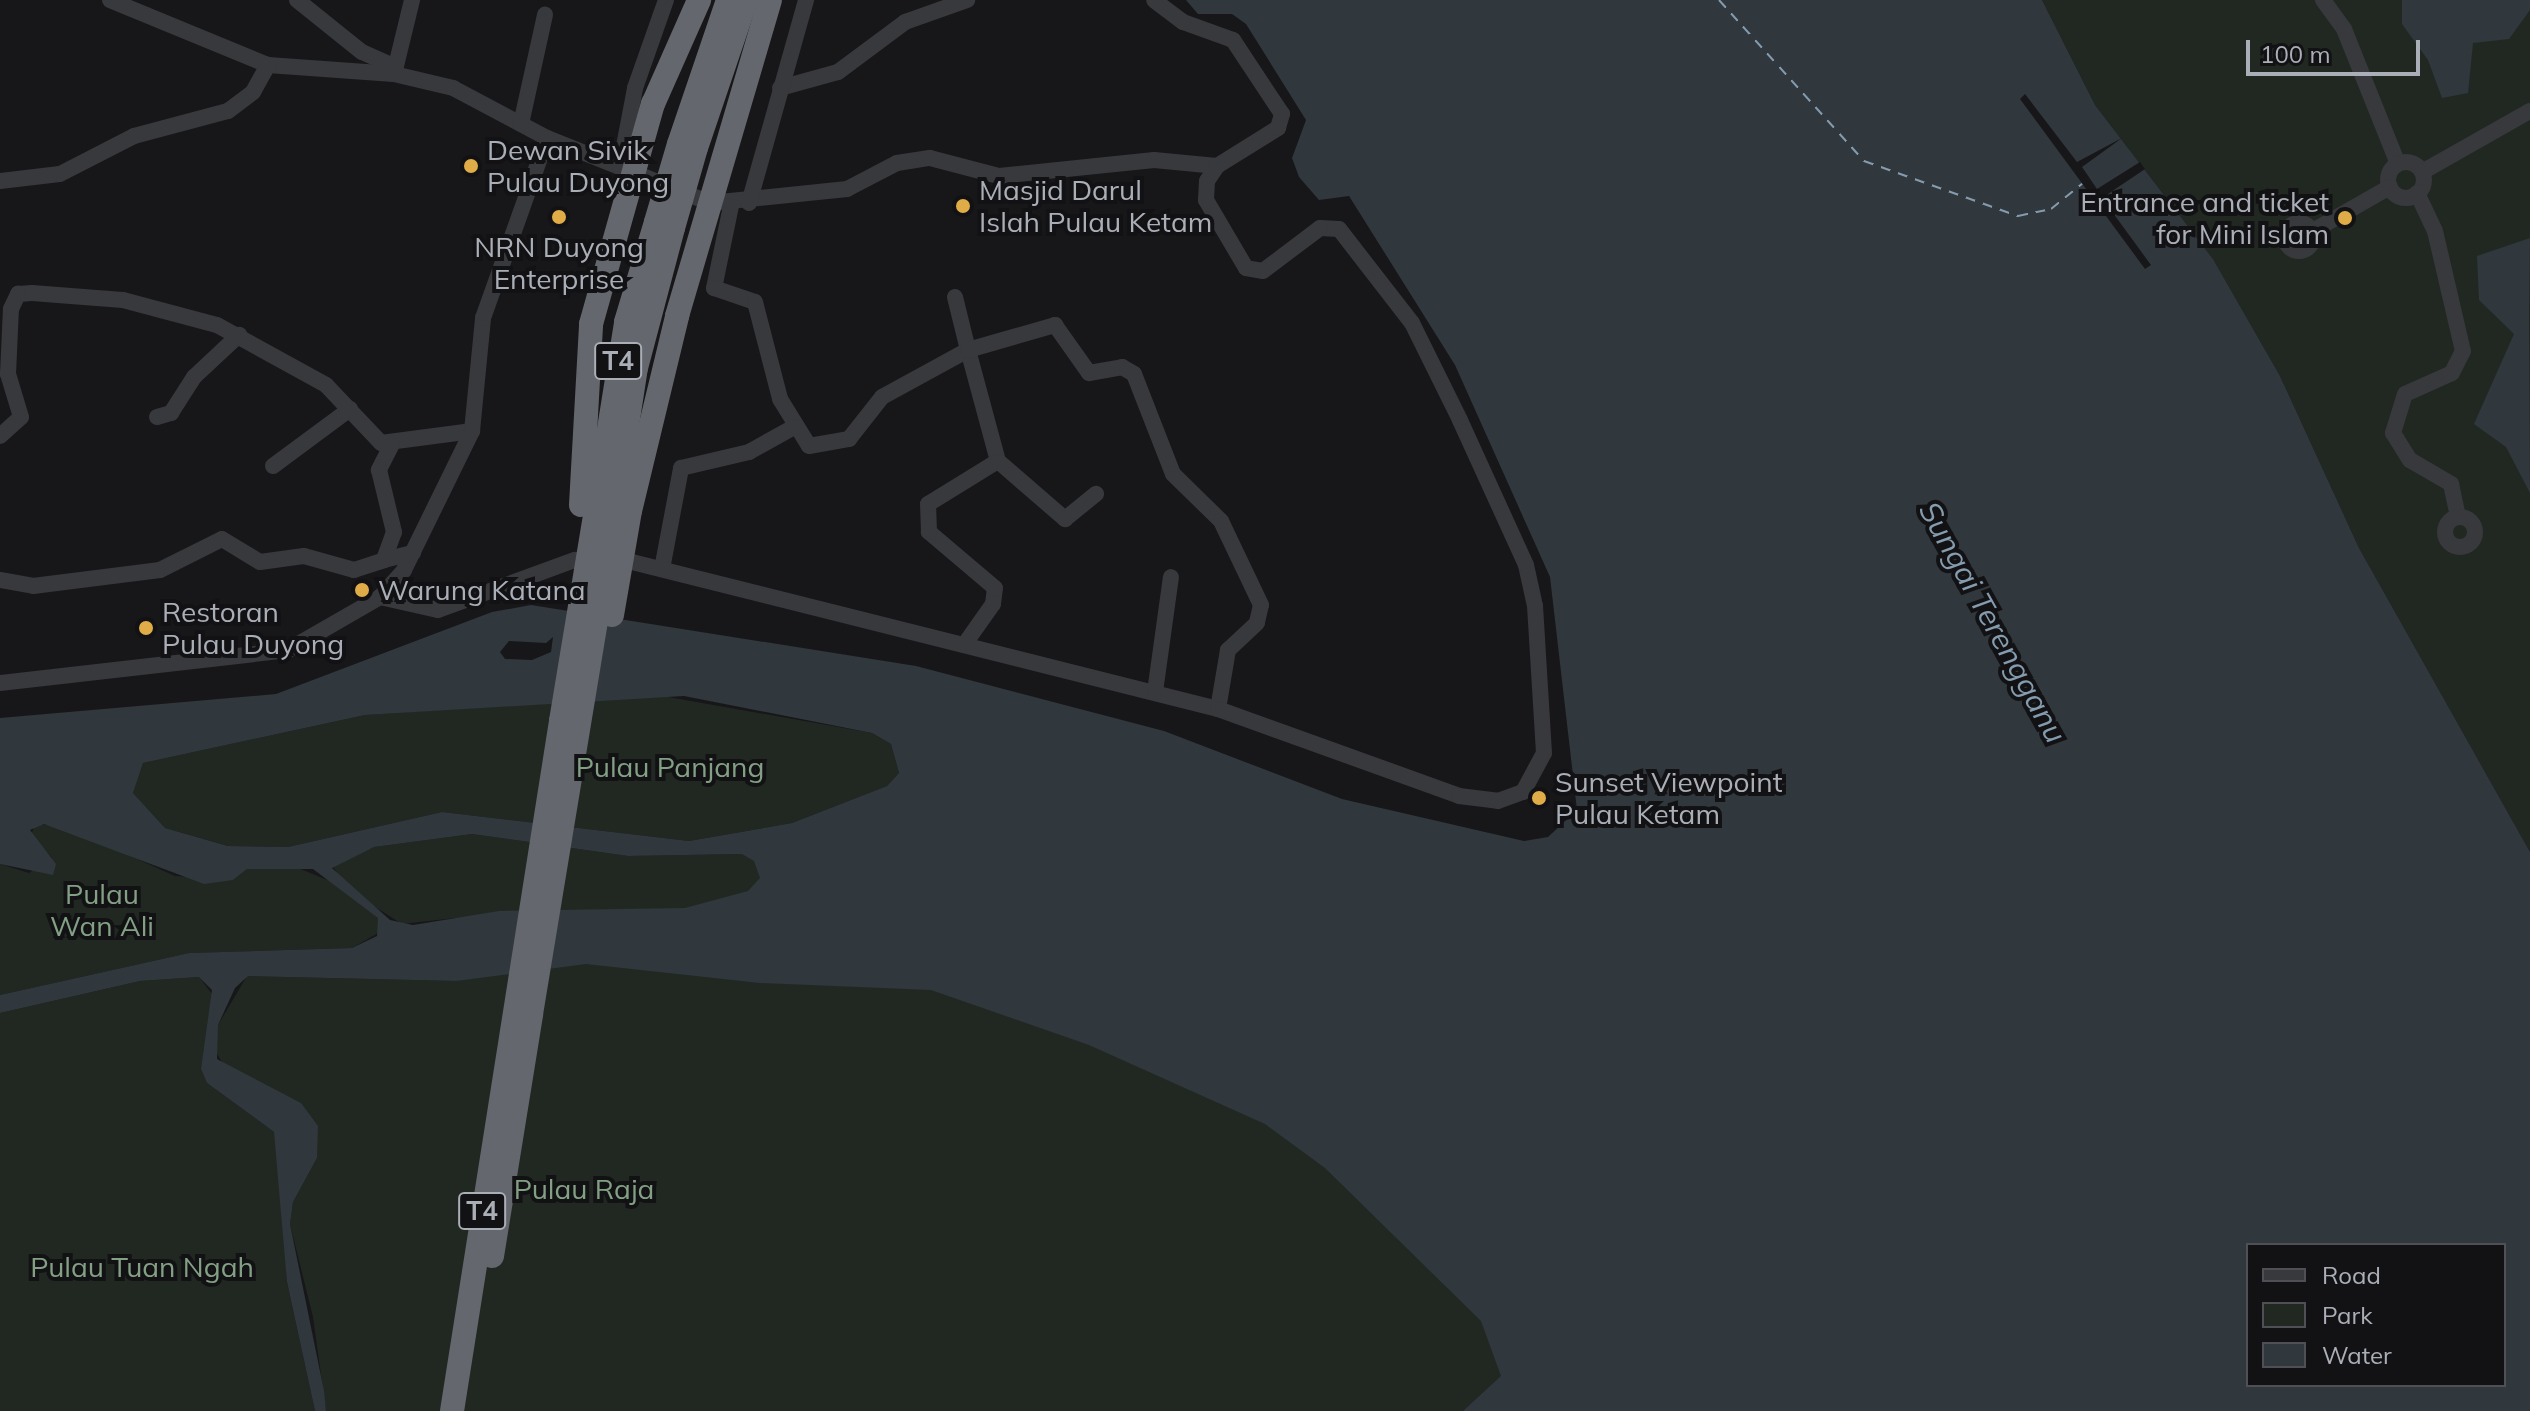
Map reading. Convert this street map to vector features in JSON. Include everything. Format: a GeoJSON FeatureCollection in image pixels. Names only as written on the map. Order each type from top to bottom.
{"type":"FeatureCollection","features":[{"type":"Feature","properties":{"kind":"highway"},"geometry":{"type":"LineString","coordinates":[[606,507],[591,324],[626,170],[699,0]]}},
{"type":"Feature","properties":{"kind":"highway","name":"T4"},"geometry":{"type":"LineString","coordinates":[[452,1411],[522,1012],[584,689],[626,322],[665,225],[728,0]]}},
{"type":"Feature","properties":{"kind":"highway","name":"T4"},"geometry":{"type":"LineString","coordinates":[[687,146],[746,0]]}},
{"type":"Feature","properties":{"kind":"highway"},"geometry":{"type":"LineString","coordinates":[[606,507],[720,204],[770,0]]}},
{"type":"Feature","properties":{"kind":"highway","name":"T4"},"geometry":{"type":"LineString","coordinates":[[469,1411],[561,721],[606,507]]}},
{"type":"Feature","properties":{"kind":"street"},"geometry":{"type":"LineString","coordinates":[[111,0],[268,65],[395,70]]}},
{"type":"Feature","properties":{"kind":"street"},"geometry":{"type":"LineString","coordinates":[[297,0],[362,52],[395,70],[453,88],[547,138],[720,204],[749,203],[847,189],[897,163],[930,158],[999,176],[1154,160],[1217,166],[1278,128],[1279,105],[1233,40],[1183,22],[1154,0]]}},
{"type":"Feature","properties":{"kind":"street"},"geometry":{"type":"LineString","coordinates":[[395,70],[412,0]]}},
{"type":"Feature","properties":{"kind":"street"},"geometry":{"type":"LineString","coordinates":[[626,170],[635,88],[666,0]]}},
{"type":"Feature","properties":{"kind":"street"},"geometry":{"type":"LineString","coordinates":[[749,203],[806,0]]}},
{"type":"Feature","properties":{"kind":"street"},"geometry":{"type":"LineString","coordinates":[[780,88],[838,72],[905,22],[967,0]]}},
{"type":"Feature","properties":{"kind":"street"},"geometry":{"type":"LineString","coordinates":[[2311,232],[2390,187],[2398,164],[2344,29],[2323,0]]}},
{"type":"Feature","properties":{"kind":"street"},"geometry":{"type":"LineString","coordinates":[[521,124],[545,15]]}},
{"type":"Feature","properties":{"kind":"street"},"geometry":{"type":"LineString","coordinates":[[0,181],[60,174],[134,136],[228,111],[253,92],[268,65]]}},
{"type":"Feature","properties":{"kind":"street"},"geometry":{"type":"LineString","coordinates":[[2458,517],[2451,484],[2410,460],[2393,433],[2405,394],[2452,373],[2463,351],[2435,231],[2417,193],[2422,172],[2530,111]]}},
{"type":"Feature","properties":{"kind":"street"},"geometry":{"type":"LineString","coordinates":[[0,683],[288,650],[348,621],[380,597],[413,553],[472,431],[483,318],[547,138]]}},
{"type":"Feature","properties":{"kind":"street"},"geometry":{"type":"LineString","coordinates":[[2398,164],[2422,172]]}},
{"type":"Feature","properties":{"kind":"street"},"geometry":{"type":"LineString","coordinates":[[380,597],[438,610],[575,560],[662,569],[1218,709],[1351,762],[1482,801],[1523,792],[1544,753],[1537,626],[1526,565],[1412,323],[1362,251],[1329,225],[1250,272],[1206,200],[1217,166]]}},
{"type":"Feature","properties":{"kind":"street"},"geometry":{"type":"LineString","coordinates":[[2390,187],[2402,197],[2417,193]]}},
{"type":"Feature","properties":{"kind":"street"},"geometry":{"type":"LineString","coordinates":[[720,204],[714,288],[755,302],[794,427],[817,447],[849,439],[882,397],[968,350],[1055,325],[1089,373],[1122,367],[1134,374],[1173,474],[1221,521],[1261,605],[1257,623],[1228,650],[1218,709]]}},
{"type":"Feature","properties":{"kind":"street"},"geometry":{"type":"LineString","coordinates":[[0,436],[21,417],[8,374],[18,294],[123,300],[239,335],[326,385],[373,439],[391,446],[472,431]]}},
{"type":"Feature","properties":{"kind":"street"},"geometry":{"type":"LineString","coordinates":[[955,297],[998,461],[1065,519],[1096,494]]}},
{"type":"Feature","properties":{"kind":"street"},"geometry":{"type":"LineString","coordinates":[[157,417],[171,413],[194,377],[239,335]]}},
{"type":"Feature","properties":{"kind":"street"},"geometry":{"type":"LineString","coordinates":[[273,466],[350,409]]}},
{"type":"Feature","properties":{"kind":"street"},"geometry":{"type":"LineString","coordinates":[[662,569],[681,468],[749,452],[794,427]]}},
{"type":"Feature","properties":{"kind":"street"},"geometry":{"type":"LineString","coordinates":[[384,560],[394,532],[379,470],[391,446]]}},
{"type":"Feature","properties":{"kind":"street"},"geometry":{"type":"LineString","coordinates":[[964,645],[993,604],[995,588],[937,540],[924,513],[934,497],[998,461]]}},
{"type":"Feature","properties":{"kind":"street"},"geometry":{"type":"LineString","coordinates":[[0,580],[33,586],[160,570],[222,539],[260,562],[304,556],[354,570],[413,553]]}},
{"type":"Feature","properties":{"kind":"street"},"geometry":{"type":"LineString","coordinates":[[1155,692],[1171,577]]}},
{"type":"Feature","properties":{"kind":"green space"},"geometry":{"type":"Polygon","coordinates":[[[2042,0],[2530,0],[2530,852],[2359,548],[2280,376],[2213,259],[2095,105],[2042,0]]]}},
{"type":"Feature","properties":{"kind":"green space","name":"Pulau Panjang"},"geometry":{"type":"Polygon","coordinates":[[[657,695],[872,733],[891,744],[899,773],[887,786],[792,823],[689,841],[442,812],[288,847],[229,846],[165,828],[133,793],[143,763],[365,715],[657,695]]]}},
{"type":"Feature","properties":{"kind":"green space","name":"Pulau Raja"},"geometry":{"type":"Polygon","coordinates":[[[865,803],[1653,1286],[1463,1411],[326,1411],[313,1317],[290,1224],[293,1202],[317,1158],[301,1103],[225,1067],[213,1047],[218,1025],[247,976],[456,981],[455,918],[402,924],[358,896],[378,918],[380,932],[352,948],[189,953],[0,995],[0,864],[29,873],[52,858],[31,835],[36,823],[72,830],[175,876],[233,880],[247,869],[293,866],[347,888],[332,865],[374,847],[472,834],[628,856],[742,854],[865,803]]]}},
{"type":"Feature","properties":{"kind":"green space","name":"Pulau Tuan Ngah"},"geometry":{"type":"Polygon","coordinates":[[[199,977],[216,999],[201,1069],[207,1083],[274,1132],[280,1152],[287,1282],[315,1411],[0,1411],[0,1013],[140,981],[199,977]]]}},
{"type":"Feature","properties":{"kind":"water","name":"Sungai Terengganu"},"geometry":{"type":"Polygon","coordinates":[[[1186,0],[2042,0],[2095,105],[2213,259],[2280,376],[2359,548],[2530,852],[2530,1411],[1463,1411],[1501,1376],[1481,1321],[1325,1168],[1265,1124],[1089,1045],[931,990],[760,983],[586,964],[456,981],[248,976],[235,988],[218,1025],[217,1059],[301,1103],[318,1126],[317,1158],[293,1202],[290,1224],[324,1391],[326,1411],[315,1411],[287,1282],[274,1132],[207,1083],[201,1069],[212,990],[199,977],[140,981],[0,1013],[0,995],[189,953],[352,948],[377,936],[378,918],[313,869],[247,869],[233,880],[204,884],[44,824],[30,830],[56,864],[53,875],[0,864],[0,718],[276,694],[492,612],[531,605],[916,666],[1164,731],[1342,799],[1524,841],[1548,837],[1577,810],[1550,577],[1455,365],[1349,196],[1319,200],[1299,177],[1292,158],[1306,120],[1246,24],[1232,14],[1198,14],[1186,0]],[[553,637],[546,643],[509,641],[500,652],[505,659],[532,660],[551,652],[553,637]],[[684,696],[365,715],[143,763],[133,793],[165,828],[228,846],[288,847],[442,812],[689,841],[792,823],[887,786],[899,773],[891,744],[872,733],[684,696]],[[472,834],[374,847],[332,868],[390,920],[413,925],[499,911],[685,908],[748,891],[760,878],[754,861],[742,854],[628,856],[472,834]]]}},
{"type":"Feature","properties":{"kind":"water"},"geometry":{"type":"Polygon","coordinates":[[[2402,0],[2530,0],[2530,10],[2509,39],[2473,43],[2468,93],[2442,98],[2428,60],[2402,24],[2402,0]]]}},
{"type":"Feature","properties":{"kind":"water"},"geometry":{"type":"Polygon","coordinates":[[[2530,238],[2530,493],[2506,447],[2474,424],[2514,334],[2479,300],[2477,256],[2530,238]]]}},
{"type":"Feature","properties":{"kind":"pier"},"geometry":{"type":"Polygon","coordinates":[[[2025,94],[2077,162],[2122,138],[2082,167],[2097,189],[2140,162],[2145,169],[2102,198],[2151,265],[2145,269],[2020,99],[2025,94]]]}},
{"type":"Feature","properties":{"kind":"ferry route"},"geometry":{"type":"LineString","coordinates":[[1719,0],[1864,161],[2018,216],[2051,209],[2082,184]]}},
{"type":"Feature","properties":{"kind":"place","name":"Dewan Sivik Pulau Duyong"},"geometry":{"type":"Point","coordinates":[471,166]}},
{"type":"Feature","properties":{"kind":"place","name":"Masjid Darul Islah Pulau Ketam"},"geometry":{"type":"Point","coordinates":[963,206]}},
{"type":"Feature","properties":{"kind":"place","name":"NRN Duyong Enterprise"},"geometry":{"type":"Point","coordinates":[559,217]}},
{"type":"Feature","properties":{"kind":"place","name":"Entrance and ticket for Mini Islam"},"geometry":{"type":"Point","coordinates":[2345,218]}},
{"type":"Feature","properties":{"kind":"place","name":"Warung Katana"},"geometry":{"type":"Point","coordinates":[362,590]}},
{"type":"Feature","properties":{"kind":"place","name":"Restoran Pulau Duyong"},"geometry":{"type":"Point","coordinates":[146,628]}},
{"type":"Feature","properties":{"kind":"place","name":"Sunset Viewpoint Pulau Ketam"},"geometry":{"type":"Point","coordinates":[1539,798]}},
{"type":"Feature","properties":{"kind":"park label","name":"Pulau Wan Ali"},"geometry":{"type":"Point","coordinates":[102,910]}}]}
